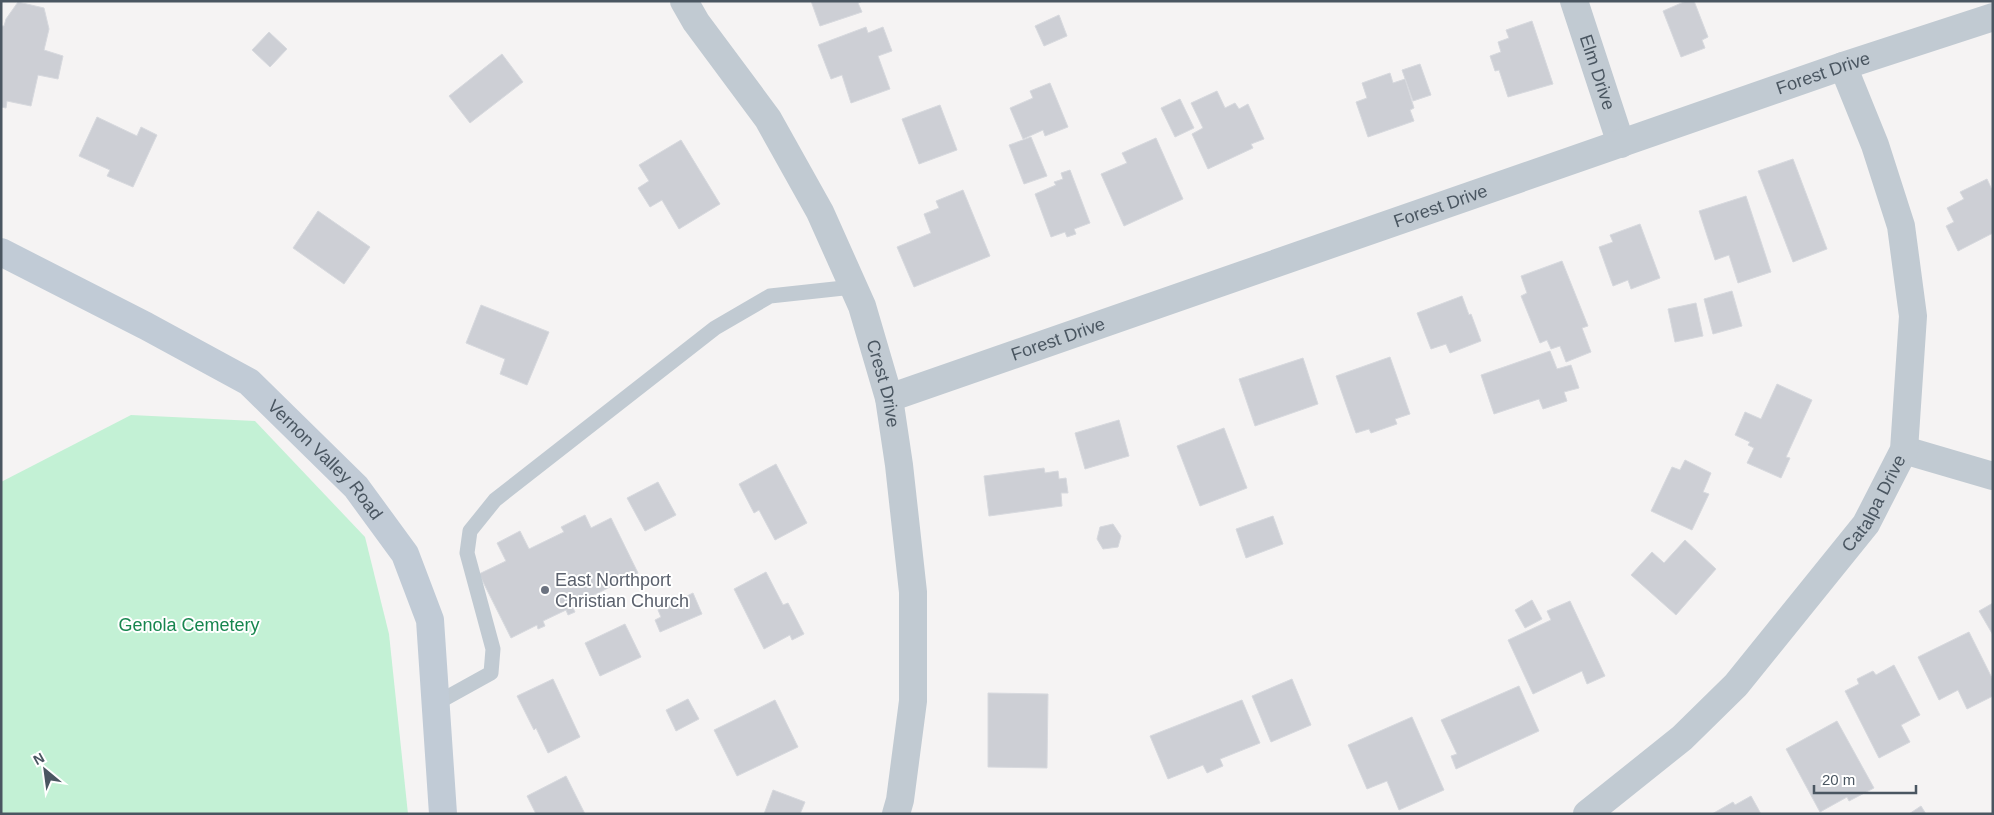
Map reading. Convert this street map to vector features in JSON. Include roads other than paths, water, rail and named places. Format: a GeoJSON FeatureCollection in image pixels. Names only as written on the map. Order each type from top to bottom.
{"type":"FeatureCollection","features":[{"type":"Feature","properties":{"kind":"main road","name":"Vernon Valley Road"},"geometry":{"type":"LineString","coordinates":[[1,252],[146,326],[249,382],[356,487],[405,554],[430,620],[443,814]]}},
{"type":"Feature","properties":{"kind":"street","name":"Crest Drive"},"geometry":{"type":"LineString","coordinates":[[684,1],[696,22],[768,119],[820,212],[862,306],[889,398],[899,464],[913,592],[914,701],[900,800],[896,814]]}},
{"type":"Feature","properties":{"kind":"street","name":"Elm Drive"},"geometry":{"type":"LineString","coordinates":[[1574,1],[1621,144]]}},
{"type":"Feature","properties":{"kind":"street","name":"Forest Drive"},"geometry":{"type":"LineString","coordinates":[[889,398],[1843,66],[1993,17]]}},
{"type":"Feature","properties":{"kind":"street","name":"Catalpa Drive"},"geometry":{"type":"LineString","coordinates":[[1588,814],[1682,738],[1736,686],[1866,524],[1904,450],[1913,316],[1900,226],[1875,145],[1843,66]]}},
{"type":"Feature","properties":{"kind":"street"},"geometry":{"type":"LineString","coordinates":[[1904,450],[1993,476]]}},
{"type":"Feature","properties":{"kind":"lane"},"geometry":{"type":"LineString","coordinates":[[435,704],[491,673],[493,649],[467,553],[470,531],[495,500],[715,328],[770,296],[853,287]]}},
{"type":"Feature","properties":{"kind":"place","name":"East Northport Christian Church"},"geometry":{"type":"Point","coordinates":[545,590]}},
{"type":"Feature","properties":{"kind":"park label","name":"Genola Cemetery"},"geometry":{"type":"Point","coordinates":[189,625]}}]}
